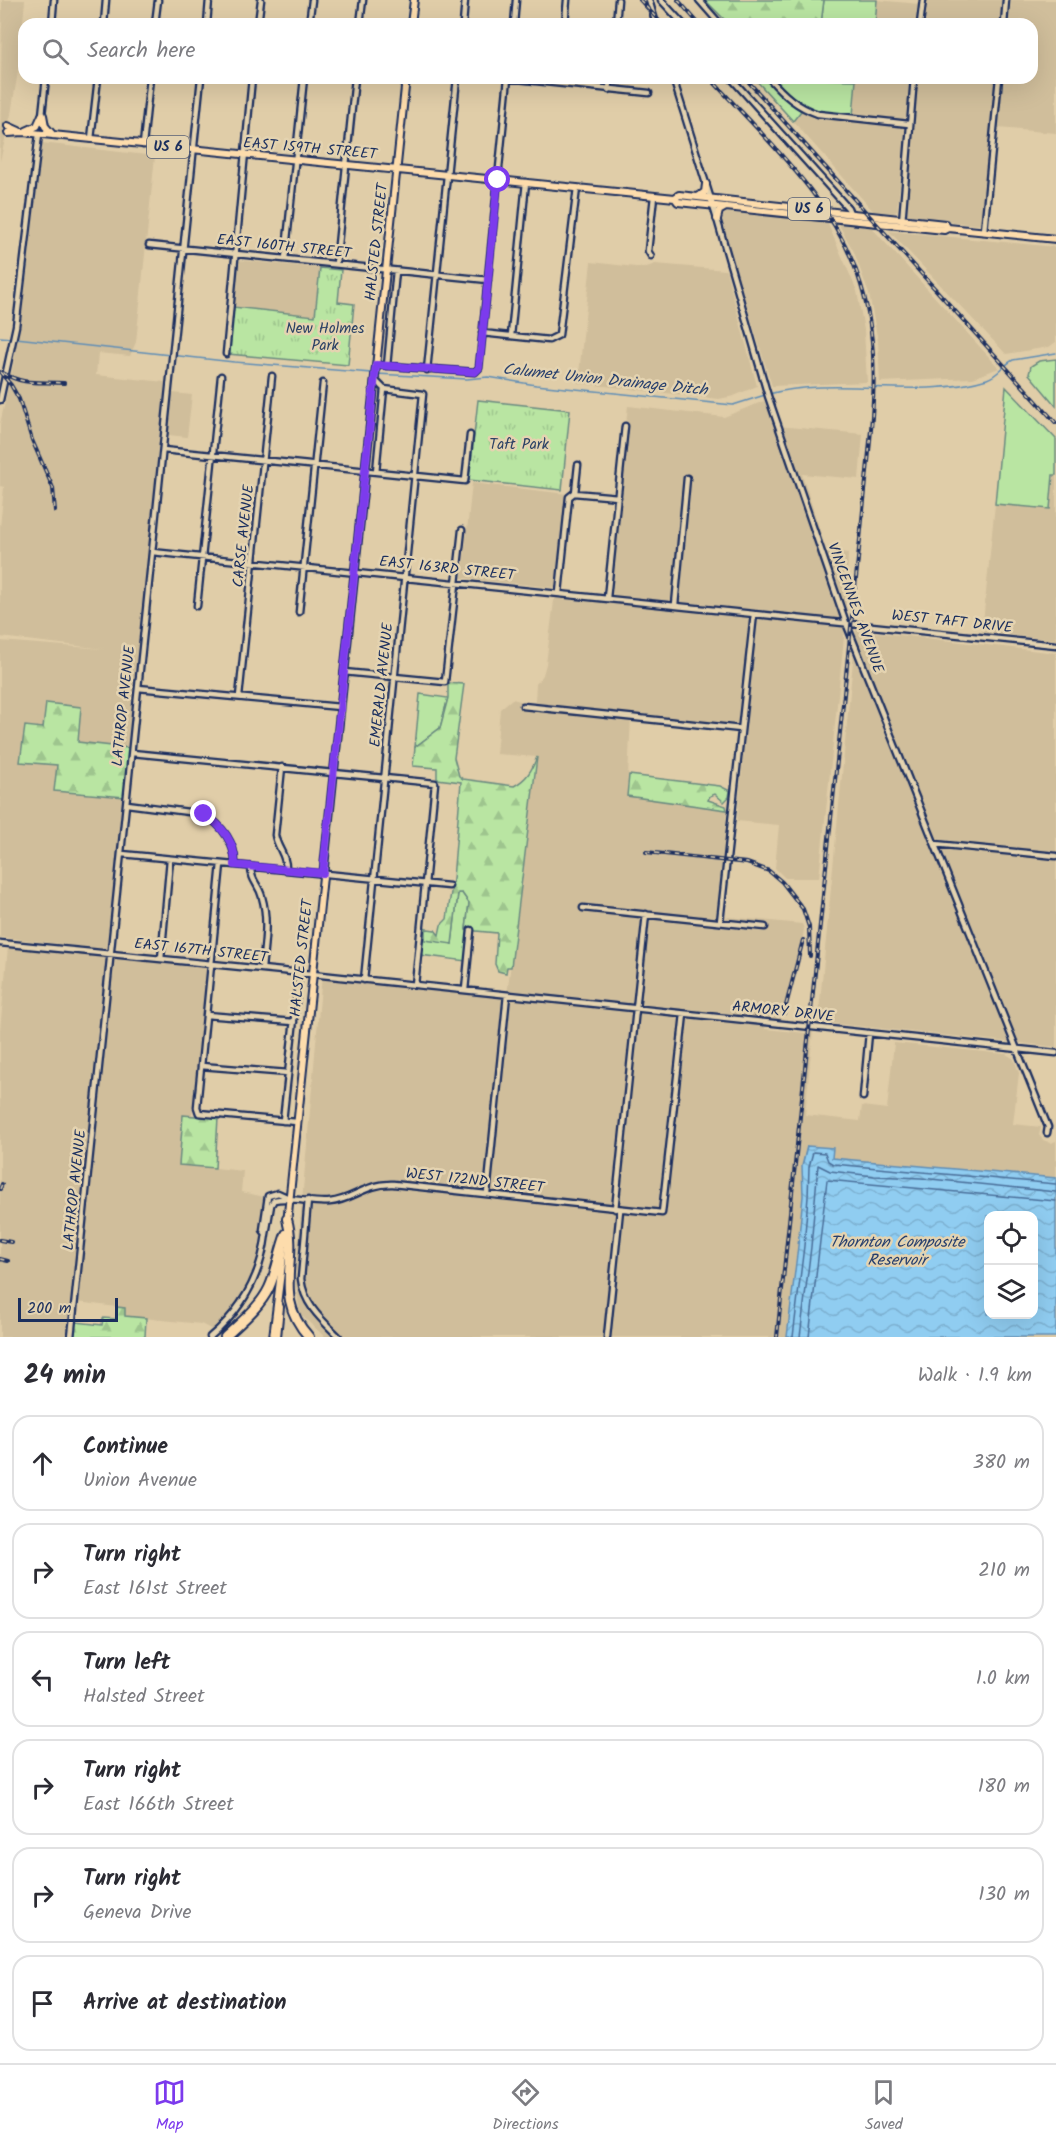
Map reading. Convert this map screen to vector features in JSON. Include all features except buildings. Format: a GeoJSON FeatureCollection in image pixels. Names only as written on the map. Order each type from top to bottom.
{"type":"FeatureCollection","features":[{"type":"Feature","properties":{"kind":"highway"},"geometry":{"type":"LineString","coordinates":[[287,1219],[291,1234],[288,1294],[295,1318],[309,1337]]}},
{"type":"Feature","properties":{"kind":"highway"},"geometry":{"type":"LineString","coordinates":[[225,1337],[266,1293],[286,1234]]}},
{"type":"Feature","properties":{"kind":"main road"},"geometry":{"type":"LineString","coordinates":[[412,18],[414,0]]}},
{"type":"Feature","properties":{"kind":"main road","name":"HALSTED STREET"},"geometry":{"type":"LineString","coordinates":[[275,1337],[280,1307],[278,1303],[405,84]]}},
{"type":"Feature","properties":{"kind":"main road"},"geometry":{"type":"LineString","coordinates":[[22,132],[37,126],[42,115]]}},
{"type":"Feature","properties":{"kind":"main road"},"geometry":{"type":"LineString","coordinates":[[42,115],[45,126],[53,135]]}},
{"type":"Feature","properties":{"kind":"main road","name":"EAST 159TH STREET"},"geometry":{"type":"LineString","coordinates":[[8,130],[654,196]]}},
{"type":"Feature","properties":{"kind":"main road"},"geometry":{"type":"LineString","coordinates":[[698,197],[705,192],[706,184]]}},
{"type":"Feature","properties":{"kind":"main road","name":"US 6"},"geometry":{"type":"LineString","coordinates":[[654,196],[698,197],[726,207],[850,217]]}},
{"type":"Feature","properties":{"kind":"main road","name":"US 6"},"geometry":{"type":"LineString","coordinates":[[675,198],[678,202],[712,202],[902,222],[944,230],[948,228],[1056,239]]}},
{"type":"Feature","properties":{"kind":"main road"},"geometry":{"type":"LineString","coordinates":[[717,219],[719,211],[726,207]]}},
{"type":"Feature","properties":{"kind":"street"},"geometry":{"type":"LineString","coordinates":[[52,18],[54,0]]}},
{"type":"Feature","properties":{"kind":"street"},"geometry":{"type":"LineString","coordinates":[[104,18],[106,0]]}},
{"type":"Feature","properties":{"kind":"street"},"geometry":{"type":"LineString","coordinates":[[156,18],[158,0]]}},
{"type":"Feature","properties":{"kind":"street"},"geometry":{"type":"LineString","coordinates":[[208,18],[209,0]]}},
{"type":"Feature","properties":{"kind":"street"},"geometry":{"type":"LineString","coordinates":[[259,18],[261,0]]}},
{"type":"Feature","properties":{"kind":"street"},"geometry":{"type":"LineString","coordinates":[[310,18],[312,0]]}},
{"type":"Feature","properties":{"kind":"street"},"geometry":{"type":"LineString","coordinates":[[361,18],[363,0]]}},
{"type":"Feature","properties":{"kind":"street"},"geometry":{"type":"LineString","coordinates":[[464,18],[465,0]]}},
{"type":"Feature","properties":{"kind":"street"},"geometry":{"type":"LineString","coordinates":[[514,18],[516,0]]}},
{"type":"Feature","properties":{"kind":"street"},"geometry":{"type":"LineString","coordinates":[[566,18],[567,0]]}},
{"type":"Feature","properties":{"kind":"street"},"geometry":{"type":"LineString","coordinates":[[616,18],[618,0]]}},
{"type":"Feature","properties":{"kind":"street"},"geometry":{"type":"LineString","coordinates":[[649,0],[654,18]]}},
{"type":"Feature","properties":{"kind":"street"},"geometry":{"type":"LineString","coordinates":[[660,0],[677,18]]}},
{"type":"Feature","properties":{"kind":"street"},"geometry":{"type":"LineString","coordinates":[[699,0],[715,18]]}},
{"type":"Feature","properties":{"kind":"street"},"geometry":{"type":"LineString","coordinates":[[921,18],[923,0]]}},
{"type":"Feature","properties":{"kind":"street"},"geometry":{"type":"LineString","coordinates":[[1004,18],[1006,0]]}},
{"type":"Feature","properties":{"kind":"street"},"geometry":{"type":"LineString","coordinates":[[42,115],[45,84]]}},
{"type":"Feature","properties":{"kind":"street"},"geometry":{"type":"LineString","coordinates":[[91,139],[97,84]]}},
{"type":"Feature","properties":{"kind":"street"},"geometry":{"type":"LineString","coordinates":[[143,144],[149,84]]}},
{"type":"Feature","properties":{"kind":"street","name":"LATHROP AVENUE"},"geometry":{"type":"LineString","coordinates":[[71,1337],[200,84]]}},
{"type":"Feature","properties":{"kind":"street"},"geometry":{"type":"LineString","coordinates":[[226,354],[251,84]]}},
{"type":"Feature","properties":{"kind":"street"},"geometry":{"type":"LineString","coordinates":[[285,259],[302,84]]}},
{"type":"Feature","properties":{"kind":"street"},"geometry":{"type":"LineString","coordinates":[[336,264],[354,84]]}},
{"type":"Feature","properties":{"kind":"street"},"geometry":{"type":"LineString","coordinates":[[427,370],[456,84]]}},
{"type":"Feature","properties":{"kind":"street"},"geometry":{"type":"LineString","coordinates":[[376,365],[475,372],[479,368],[507,84]]}},
{"type":"Feature","properties":{"kind":"street"},"geometry":{"type":"LineString","coordinates":[[558,84],[649,93]]}},
{"type":"Feature","properties":{"kind":"street"},"geometry":{"type":"LineString","coordinates":[[609,90],[610,84]]}},
{"type":"Feature","properties":{"kind":"street","name":"VINCENNES AVENUE"},"geometry":{"type":"LineString","coordinates":[[675,84],[712,202],[767,394],[846,623],[1048,1127],[1047,1133]]}},
{"type":"Feature","properties":{"kind":"street"},"geometry":{"type":"LineString","coordinates":[[736,84],[848,208],[850,217]]}},
{"type":"Feature","properties":{"kind":"street"},"geometry":{"type":"LineString","coordinates":[[775,84],[791,101],[818,114],[909,124]]}},
{"type":"Feature","properties":{"kind":"street"},"geometry":{"type":"LineString","coordinates":[[902,222],[913,84]]}},
{"type":"Feature","properties":{"kind":"street"},"geometry":{"type":"LineString","coordinates":[[984,231],[998,84]]}},
{"type":"Feature","properties":{"kind":"street"},"geometry":{"type":"LineString","coordinates":[[0,400],[15,332],[39,134]]}},
{"type":"Feature","properties":{"kind":"street"},"geometry":{"type":"LineString","coordinates":[[512,336],[525,182]]}},
{"type":"Feature","properties":{"kind":"street"},"geometry":{"type":"LineString","coordinates":[[482,333],[549,340],[555,338],[560,332],[577,188]]}},
{"type":"Feature","properties":{"kind":"street"},"geometry":{"type":"LineString","coordinates":[[651,256],[648,251],[654,196]]}},
{"type":"Feature","properties":{"kind":"street","name":"EAST 160TH STREET"},"geometry":{"type":"LineString","coordinates":[[148,245],[488,280]]}},
{"type":"Feature","properties":{"kind":"street","name":"HALSTED STREET"},"geometry":{"type":"LineString","coordinates":[[387,366],[396,271]]}},
{"type":"Feature","properties":{"kind":"street"},"geometry":{"type":"LineString","coordinates":[[197,606],[221,376]]}},
{"type":"Feature","properties":{"kind":"street","name":"CARSE AVENUE"},"geometry":{"type":"LineString","coordinates":[[239,698],[273,376]]}},
{"type":"Feature","properties":{"kind":"street"},"geometry":{"type":"LineString","coordinates":[[374,380],[384,390]]}},
{"type":"Feature","properties":{"kind":"street"},"geometry":{"type":"LineString","coordinates":[[299,612],[323,383]]}},
{"type":"Feature","properties":{"kind":"street"},"geometry":{"type":"LineString","coordinates":[[372,397],[384,390]]}},
{"type":"Feature","properties":{"kind":"street"},"geometry":{"type":"LineString","coordinates":[[376,472],[384,390]]}},
{"type":"Feature","properties":{"kind":"street","name":"EMERALD AVENUE"},"geometry":{"type":"LineString","coordinates":[[364,980],[423,394],[384,390]]}},
{"type":"Feature","properties":{"kind":"street"},"geometry":{"type":"LineString","coordinates":[[607,598],[625,426]]}},
{"type":"Feature","properties":{"kind":"street"},"geometry":{"type":"LineString","coordinates":[[163,450],[465,481],[470,435]]}},
{"type":"Feature","properties":{"kind":"street"},"geometry":{"type":"LineString","coordinates":[[575,493],[578,465]]}},
{"type":"Feature","properties":{"kind":"street"},"geometry":{"type":"LineString","coordinates":[[675,605],[687,478]]}},
{"type":"Feature","properties":{"kind":"street"},"geometry":{"type":"LineString","coordinates":[[559,593],[569,497],[575,493],[618,497]]}},
{"type":"Feature","properties":{"kind":"street"},"geometry":{"type":"LineString","coordinates":[[344,672],[445,682],[462,530]]}},
{"type":"Feature","properties":{"kind":"street","name":"EAST 163RD STREET"},"geometry":{"type":"LineString","coordinates":[[152,552],[703,608]]}},
{"type":"Feature","properties":{"kind":"street","name":"WEST TAFT DRIVE"},"geometry":{"type":"LineString","coordinates":[[703,608],[1056,645]]}},
{"type":"Feature","properties":{"kind":"street"},"geometry":{"type":"LineString","coordinates":[[720,922],[754,614]]}},
{"type":"Feature","properties":{"kind":"street"},"geometry":{"type":"LineString","coordinates":[[138,688],[340,707]]}},
{"type":"Feature","properties":{"kind":"street"},"geometry":{"type":"LineString","coordinates":[[522,706],[741,729]]}},
{"type":"Feature","properties":{"kind":"street"},"geometry":{"type":"LineString","coordinates":[[132,753],[435,783],[415,985]]}},
{"type":"Feature","properties":{"kind":"street"},"geometry":{"type":"LineString","coordinates":[[282,767],[275,835],[276,842],[287,861],[286,870]]}},
{"type":"Feature","properties":{"kind":"street"},"geometry":{"type":"LineString","coordinates":[[127,804],[204,814],[226,834],[235,851],[235,865]]}},
{"type":"Feature","properties":{"kind":"street"},"geometry":{"type":"LineString","coordinates":[[935,844],[1056,856]]}},
{"type":"Feature","properties":{"kind":"street"},"geometry":{"type":"LineString","coordinates":[[122,854],[449,886]]}},
{"type":"Feature","properties":{"kind":"street"},"geometry":{"type":"LineString","coordinates":[[161,959],[170,859]]}},
{"type":"Feature","properties":{"kind":"street"},"geometry":{"type":"LineString","coordinates":[[221,864],[197,1107],[199,1113],[297,1122]]}},
{"type":"Feature","properties":{"kind":"street"},"geometry":{"type":"LineString","coordinates":[[251,867],[251,878],[262,897],[266,923],[262,969]]}},
{"type":"Feature","properties":{"kind":"street"},"geometry":{"type":"LineString","coordinates":[[583,908],[765,927]]}},
{"type":"Feature","properties":{"kind":"street"},"geometry":{"type":"LineString","coordinates":[[607,1337],[646,914]]}},
{"type":"Feature","properties":{"kind":"street"},"geometry":{"type":"LineString","coordinates":[[465,990],[471,930]]}},
{"type":"Feature","properties":{"kind":"street","name":"EAST 167TH STREET"},"geometry":{"type":"LineString","coordinates":[[0,943],[507,995]]}},
{"type":"Feature","properties":{"kind":"street"},"geometry":{"type":"LineString","coordinates":[[283,1121],[299,973]]}},
{"type":"Feature","properties":{"kind":"street"},"geometry":{"type":"LineString","coordinates":[[487,1194],[507,995]]}},
{"type":"Feature","properties":{"kind":"street","name":"ARMORY DRIVE"},"geometry":{"type":"LineString","coordinates":[[507,995],[1056,1053]]}},
{"type":"Feature","properties":{"kind":"street","name":"WEST 172ND STREET"},"geometry":{"type":"LineString","coordinates":[[290,1198],[335,1202],[380,1184],[662,1213],[684,1014]]}},
{"type":"Feature","properties":{"kind":"street"},"geometry":{"type":"LineString","coordinates":[[206,1015],[294,1022]]}},
{"type":"Feature","properties":{"kind":"street"},"geometry":{"type":"LineString","coordinates":[[863,1097],[869,1034]]}},
{"type":"Feature","properties":{"kind":"street"},"geometry":{"type":"LineString","coordinates":[[201,1066],[288,1073]]}},
{"type":"Feature","properties":{"kind":"street"},"geometry":{"type":"LineString","coordinates":[[210,1337],[226,1324],[238,1308],[257,1273],[272,1201],[290,1198]]}},
{"type":"Feature","properties":{"kind":"street"},"geometry":{"type":"LineString","coordinates":[[308,1200],[302,1289],[307,1302],[317,1315],[339,1337]]}},
{"type":"Feature","properties":{"kind":"shaded area"},"geometry":{"type":"Polygon","coordinates":[[[2,0],[25,0],[23,18],[18,18],[18,71],[0,161],[2,0]]]}},
{"type":"Feature","properties":{"kind":"shaded area"},"geometry":{"type":"Polygon","coordinates":[[[877,0],[919,4],[918,18],[876,18],[877,0]]]}},
{"type":"Feature","properties":{"kind":"shaded area"},"geometry":{"type":"Polygon","coordinates":[[[926,0],[1004,0],[1002,18],[924,18],[926,0]]]}},
{"type":"Feature","properties":{"kind":"shaded area"},"geometry":{"type":"Polygon","coordinates":[[[1011,0],[1056,0],[1056,133],[998,128],[1002,84],[1038,84],[1038,18],[1009,18],[1011,0]]]}},
{"type":"Feature","properties":{"kind":"shaded area"},"geometry":{"type":"Polygon","coordinates":[[[856,84],[911,84],[907,116],[902,121],[853,116],[856,84]]]}},
{"type":"Feature","properties":{"kind":"shaded area"},"geometry":{"type":"Polygon","coordinates":[[[917,84],[995,84],[980,225],[911,218],[905,211],[917,84]]]}},
{"type":"Feature","properties":{"kind":"shaded area"},"geometry":{"type":"Polygon","coordinates":[[[801,111],[808,115],[900,125],[904,128],[906,133],[897,211],[891,215],[874,212],[793,121],[801,111]]]}},
{"type":"Feature","properties":{"kind":"shaded area"},"geometry":{"type":"Polygon","coordinates":[[[42,143],[155,156],[136,342],[130,356],[98,353],[96,375],[165,382],[164,392],[192,395],[187,437],[160,434],[109,950],[0,937],[0,641],[104,649],[0,637],[0,527],[4,487],[0,486],[0,424],[23,306],[42,143]]]}},
{"type":"Feature","properties":{"kind":"shaded area"},"geometry":{"type":"Polygon","coordinates":[[[728,210],[827,222],[857,291],[864,330],[867,382],[772,386],[720,220],[728,210]]]}},
{"type":"Feature","properties":{"kind":"shaded area"},"geometry":{"type":"Polygon","coordinates":[[[838,223],[871,227],[999,368],[973,378],[880,382],[878,341],[869,294],[854,252],[838,223]]]}},
{"type":"Feature","properties":{"kind":"shaded area"},"geometry":{"type":"Polygon","coordinates":[[[889,231],[1056,247],[1056,342],[1049,347],[1006,354],[889,231]]]}},
{"type":"Feature","properties":{"kind":"shaded area"},"geometry":{"type":"Polygon","coordinates":[[[237,260],[320,268],[315,316],[233,307],[237,260]]]}},
{"type":"Feature","properties":{"kind":"shaded area"},"geometry":{"type":"Polygon","coordinates":[[[591,262],[644,268],[655,264],[726,270],[757,386],[734,396],[719,399],[578,383],[591,262]]]}},
{"type":"Feature","properties":{"kind":"shaded area"},"geometry":{"type":"Polygon","coordinates":[[[764,401],[778,426],[863,434],[859,479],[802,474],[826,550],[848,553],[846,618],[819,878],[785,878],[775,868],[779,825],[737,821],[750,685],[741,729],[715,722],[631,717],[627,796],[727,810],[718,916],[802,924],[804,929],[801,951],[782,1019],[766,1018],[765,1029],[806,1033],[807,1029],[813,1030],[805,1115],[860,1121],[862,1106],[887,1109],[894,1043],[1006,1054],[1014,1059],[1019,1073],[1013,1124],[1041,1127],[1039,1135],[1043,1140],[1051,1143],[1056,1141],[1056,1337],[325,1337],[300,1314],[295,1280],[322,975],[507,995],[537,757],[496,754],[500,709],[512,699],[533,704],[535,701],[536,684],[543,675],[546,664],[554,601],[559,593],[607,598],[628,406],[724,417],[764,401]]]}},
{"type":"Feature","properties":{"kind":"shaded area"},"geometry":{"type":"Polygon","coordinates":[[[1054,475],[1056,475],[1056,640],[982,632],[995,504],[1050,509],[1054,475]]]}},
{"type":"Feature","properties":{"kind":"shaded area"},"geometry":{"type":"Polygon","coordinates":[[[472,483],[567,494],[557,588],[462,578],[472,483]]]}},
{"type":"Feature","properties":{"kind":"shaded area"},"geometry":{"type":"Polygon","coordinates":[[[856,630],[1056,653],[1056,1047],[818,1022],[856,630]]]}},
{"type":"Feature","properties":{"kind":"shaded area"},"geometry":{"type":"Polygon","coordinates":[[[8,947],[107,957],[68,1337],[0,1337],[0,1030],[8,947]]]}},
{"type":"Feature","properties":{"kind":"shaded area"},"geometry":{"type":"Polygon","coordinates":[[[112,957],[207,967],[192,1115],[184,1115],[179,1164],[243,1171],[241,1192],[265,1197],[259,1255],[253,1278],[235,1309],[213,1330],[201,1324],[124,1316],[125,1308],[77,1302],[112,957]]]}},
{"type":"Feature","properties":{"kind":"green space"},"geometry":{"type":"Polygon","coordinates":[[[705,0],[824,0],[822,18],[723,18],[705,0]]]}},
{"type":"Feature","properties":{"kind":"green space"},"geometry":{"type":"Polygon","coordinates":[[[824,0],[877,0],[876,18],[822,18],[824,0]]]}},
{"type":"Feature","properties":{"kind":"green space"},"geometry":{"type":"Polygon","coordinates":[[[759,84],[771,84],[801,111],[793,121],[759,84]]]}},
{"type":"Feature","properties":{"kind":"green space"},"geometry":{"type":"Polygon","coordinates":[[[779,84],[856,84],[853,116],[817,110],[792,96],[779,84]]]}},
{"type":"Feature","properties":{"kind":"green space","name":"New Holmes Park"},"geometry":{"type":"Polygon","coordinates":[[[320,268],[341,270],[338,302],[354,304],[348,365],[228,354],[233,307],[315,316],[320,268]]]}},
{"type":"Feature","properties":{"kind":"green space"},"geometry":{"type":"Polygon","coordinates":[[[1056,359],[1056,406],[1029,374],[1031,366],[1039,361],[1056,359]]]}},
{"type":"Feature","properties":{"kind":"green space"},"geometry":{"type":"Polygon","coordinates":[[[1006,387],[1056,439],[1056,475],[1053,475],[1050,509],[995,504],[1006,387]]]}},
{"type":"Feature","properties":{"kind":"green space","name":"Taft Park"},"geometry":{"type":"Polygon","coordinates":[[[478,400],[570,410],[562,490],[469,480],[478,400]]]}},
{"type":"Feature","properties":{"kind":"green space"},"geometry":{"type":"Polygon","coordinates":[[[448,683],[464,684],[454,758],[459,776],[463,779],[514,786],[528,774],[537,757],[511,967],[507,967],[506,973],[498,971],[495,964],[497,933],[466,930],[469,903],[462,893],[458,893],[452,944],[425,940],[425,931],[435,930],[439,935],[441,925],[447,919],[453,879],[461,782],[437,779],[437,768],[413,766],[415,747],[440,728],[448,698],[448,683]]]}},
{"type":"Feature","properties":{"kind":"green space"},"geometry":{"type":"Polygon","coordinates":[[[420,694],[448,698],[440,728],[415,747],[420,694]]]}},
{"type":"Feature","properties":{"kind":"green space"},"geometry":{"type":"Polygon","coordinates":[[[46,703],[81,707],[78,742],[129,748],[125,797],[54,791],[57,765],[20,762],[25,726],[43,728],[46,703]]]}},
{"type":"Feature","properties":{"kind":"green space"},"geometry":{"type":"Polygon","coordinates":[[[629,775],[720,786],[730,791],[729,797],[724,802],[715,794],[708,800],[726,806],[727,810],[627,796],[629,775]]]}},
{"type":"Feature","properties":{"kind":"green space"},"geometry":{"type":"Polygon","coordinates":[[[458,893],[462,893],[469,903],[466,929],[470,930],[466,961],[420,955],[422,927],[427,928],[425,931],[452,944],[458,893]]]}},
{"type":"Feature","properties":{"kind":"green space"},"geometry":{"type":"Polygon","coordinates":[[[183,1115],[218,1118],[215,1168],[179,1165],[183,1115]]]}},
{"type":"Feature","properties":{"kind":"green space"},"geometry":{"type":"Polygon","coordinates":[[[117,1307],[125,1308],[125,1316],[146,1318],[145,1337],[74,1337],[76,1322],[102,1325],[103,1318],[116,1319],[117,1307]]]}},
{"type":"Feature","properties":{"kind":"water","name":"Thornton Composite Reservoir"},"geometry":{"type":"Polygon","coordinates":[[[807,1146],[833,1148],[832,1158],[1056,1178],[1056,1337],[787,1337],[803,1196],[802,1166],[807,1146]]]}},
{"type":"Feature","properties":{"kind":"waterway","name":"Calumet Union Drainage Ditch"},"geometry":{"type":"LineString","coordinates":[[0,337],[11,338]]}},
{"type":"Feature","properties":{"kind":"waterway","name":"Calumet Union Drainage Ditch"},"geometry":{"type":"LineString","coordinates":[[16,338],[234,362],[372,373]]}},
{"type":"Feature","properties":{"kind":"waterway","name":"Calumet Union Drainage Ditch"},"geometry":{"type":"LineString","coordinates":[[769,394],[822,387],[935,388],[961,385],[987,379],[1013,360],[1056,353]]}},
{"type":"Feature","properties":{"kind":"waterway","name":"Calumet Union Drainage Ditch"},"geometry":{"type":"LineString","coordinates":[[377,374],[467,379],[488,377],[536,385],[733,405],[765,395]]}},
{"type":"Feature","properties":{"kind":"railway"},"geometry":{"type":"LineString","coordinates":[[640,0],[656,18]]}},
{"type":"Feature","properties":{"kind":"railway"},"geometry":{"type":"LineString","coordinates":[[678,0],[694,18]]}},
{"type":"Feature","properties":{"kind":"railway"},"geometry":{"type":"LineString","coordinates":[[716,84],[798,174],[835,226],[850,255],[861,285],[867,309],[873,358],[873,407],[869,456],[777,1337]]}},
{"type":"Feature","properties":{"kind":"railway"},"geometry":{"type":"LineString","coordinates":[[750,84],[1056,423]]}},
{"type":"Feature","properties":{"kind":"railway"},"geometry":{"type":"LineString","coordinates":[[0,372],[19,399],[32,440],[53,488],[55,511]]}},
{"type":"Feature","properties":{"kind":"railway"},"geometry":{"type":"LineString","coordinates":[[3,373],[18,380],[64,383]]}},
{"type":"Feature","properties":{"kind":"railway"},"geometry":{"type":"LineString","coordinates":[[646,852],[747,863],[769,871],[782,882],[803,909],[809,927],[810,956]]}},
{"type":"Feature","properties":{"kind":"railway"},"geometry":{"type":"LineString","coordinates":[[784,1013],[803,940]]}},
{"type":"Feature","properties":{"kind":"railway"},"geometry":{"type":"LineString","coordinates":[[0,1189],[2,1184]]}},
{"type":"Feature","properties":{"kind":"railway"},"geometry":{"type":"LineString","coordinates":[[0,1240],[11,1242]]}},
{"type":"Feature","properties":{"kind":"railway"},"geometry":{"type":"LineString","coordinates":[[0,1259],[8,1261]]}},
{"type":"Feature","properties":{"kind":"route"},"geometry":{"type":"LineString","coordinates":[[204,814],[226,834],[235,851],[235,865],[323,873],[376,365],[475,372],[479,368],[498,180]]}}]}
